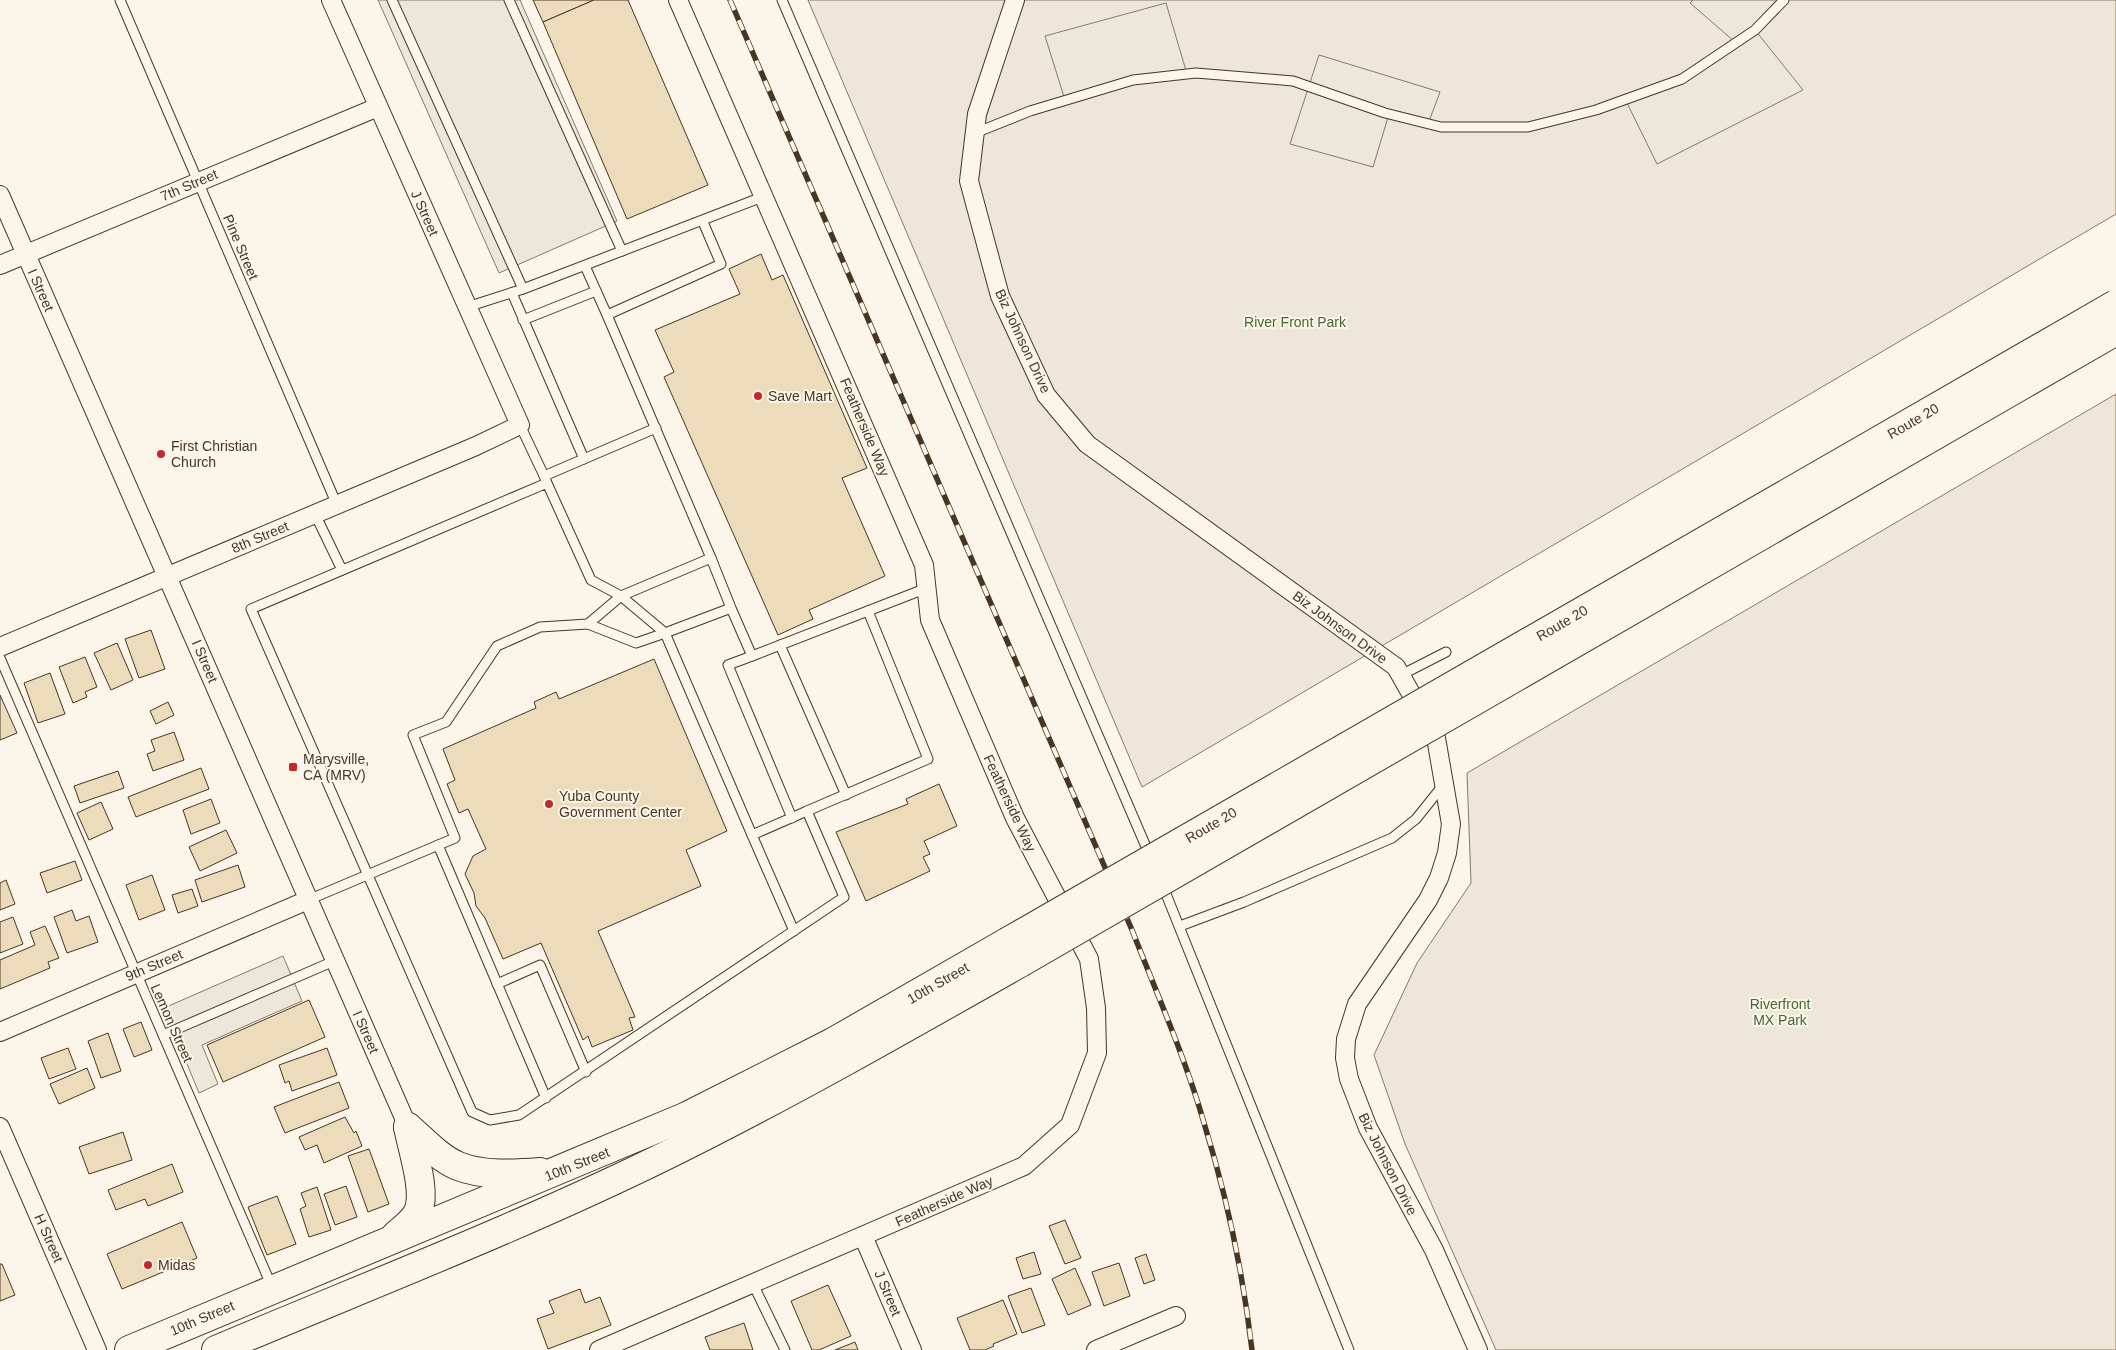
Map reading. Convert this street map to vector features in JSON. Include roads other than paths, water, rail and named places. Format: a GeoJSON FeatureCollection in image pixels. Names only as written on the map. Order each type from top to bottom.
{"type":"FeatureCollection","features":[{"type":"Feature","properties":{"kind":"highway","name":"Route 20"},"geometry":{"type":"LineString","coordinates":[[1014,953],[2116,304]]}},
{"type":"Feature","properties":{"kind":"highway","name":"Route 20"},"geometry":{"type":"LineString","coordinates":[[1014,953],[2116,331]]}},
{"type":"Feature","properties":{"kind":"highway","name":"10th Street"},"geometry":{"type":"LineString","coordinates":[[129,1350],[273,1288],[657,1130],[750,1086],[833,1042],[1014,953]]}},
{"type":"Feature","properties":{"kind":"highway","name":"10th Street"},"geometry":{"type":"LineString","coordinates":[[216,1350],[523,1220],[668,1154],[858,1055],[1014,953]]}},
{"type":"Feature","properties":{"kind":"highway"},"geometry":{"type":"LineString","coordinates":[[408,1127],[442,1156],[458,1166],[481,1172],[511,1174],[561,1170]]}},
{"type":"Feature","properties":{"kind":"highway"},"geometry":{"type":"LineString","coordinates":[[391,1239],[409,1224],[418,1212],[421,1197],[408,1127]]}},
{"type":"Feature","properties":{"kind":"street","name":"J Street"},"geometry":{"type":"LineString","coordinates":[[331,0],[520,425]]}},
{"type":"Feature","properties":{"kind":"street","name":"Featherside Way"},"geometry":{"type":"LineString","coordinates":[[599,1350],[1024,1166],[1070,1125],[1097,1053],[1096,1008],[1089,959],[1015,818],[949,665],[930,620],[924,565],[765,196],[678,0]]}},
{"type":"Feature","properties":{"kind":"street","name":"Biz Johnson Drive"},"geometry":{"type":"LineString","coordinates":[[1015,0],[977,114],[969,181],[1000,296],[1046,394],[1088,444],[1396,667],[1436,738],[1451,824],[1447,853],[1439,878],[1416,920],[1371,981],[1357,1004],[1346,1039],[1345,1058],[1349,1079],[1368,1128],[1438,1257],[1478,1350]]}},
{"type":"Feature","properties":{"kind":"street","name":"7th Street"},"geometry":{"type":"LineString","coordinates":[[0,265],[378,107]]}},
{"type":"Feature","properties":{"kind":"street","name":"I Street"},"geometry":{"type":"LineString","coordinates":[[0,195],[408,1127]]}},
{"type":"Feature","properties":{"kind":"street","name":"8th Street"},"geometry":{"type":"LineString","coordinates":[[0,647],[337,505],[520,425]]}},
{"type":"Feature","properties":{"kind":"street","name":"9th Street"},"geometry":{"type":"LineString","coordinates":[[0,1032],[308,900]]}},
{"type":"Feature","properties":{"kind":"street","name":"H Street"},"geometry":{"type":"LineString","coordinates":[[0,1127],[97,1350]]}},
{"type":"Feature","properties":{"kind":"street","name":"J Street"},"geometry":{"type":"LineString","coordinates":[[863,1236],[912,1350]]}},
{"type":"Feature","properties":{"kind":"street"},"geometry":{"type":"LineString","coordinates":[[1096,1350],[1176,1316]]}},
{"type":"Feature","properties":{"kind":"lane","name":"Pine Street"},"geometry":{"type":"LineString","coordinates":[[120,0],[337,505]]}},
{"type":"Feature","properties":{"kind":"lane"},"geometry":{"type":"LineString","coordinates":[[392,0],[523,289]]}},
{"type":"Feature","properties":{"kind":"lane"},"geometry":{"type":"LineString","coordinates":[[510,0],[622,251]]}},
{"type":"Feature","properties":{"kind":"lane"},"geometry":{"type":"LineString","coordinates":[[782,0],[1180,926],[1349,1350]]}},
{"type":"Feature","properties":{"kind":"lane"},"geometry":{"type":"LineString","coordinates":[[975,133],[1030,111],[1133,80],[1196,73],[1293,81],[1385,113],[1441,127],[1528,127],[1596,110],[1682,78],[1755,30],[1784,0]]}},
{"type":"Feature","properties":{"kind":"lane"},"geometry":{"type":"LineString","coordinates":[[468,307],[512,293],[703,222],[765,196]]}},
{"type":"Feature","properties":{"kind":"lane"},"geometry":{"type":"LineString","coordinates":[[607,315],[721,264],[703,222]]}},
{"type":"Feature","properties":{"kind":"lane"},"geometry":{"type":"LineString","coordinates":[[585,266],[693,514],[730,608],[752,656]]}},
{"type":"Feature","properties":{"kind":"lane"},"geometry":{"type":"LineString","coordinates":[[524,320],[596,291]]}},
{"type":"Feature","properties":{"kind":"lane"},"geometry":{"type":"LineString","coordinates":[[512,293],[584,459]]}},
{"type":"Feature","properties":{"kind":"lane"},"geometry":{"type":"LineString","coordinates":[[520,425],[591,580],[621,596],[665,633],[794,931]]}},
{"type":"Feature","properties":{"kind":"lane"},"geometry":{"type":"LineString","coordinates":[[656,428],[584,459],[546,479],[251,609],[472,1112],[490,1120],[519,1115],[586,1072],[844,897],[807,811]]}},
{"type":"Feature","properties":{"kind":"lane"},"geometry":{"type":"LineString","coordinates":[[315,514],[342,570]]}},
{"type":"Feature","properties":{"kind":"lane"},"geometry":{"type":"LineString","coordinates":[[588,624],[621,596],[711,558]]}},
{"type":"Feature","properties":{"kind":"lane"},"geometry":{"type":"LineString","coordinates":[[792,818],[728,666],[928,588]]}},
{"type":"Feature","properties":{"kind":"lane"},"geometry":{"type":"LineString","coordinates":[[308,900],[455,838],[412,735],[446,722],[497,646],[540,626],[588,624],[636,643],[730,608]]}},
{"type":"Feature","properties":{"kind":"lane"},"geometry":{"type":"LineString","coordinates":[[752,835],[928,759],[868,611]]}},
{"type":"Feature","properties":{"kind":"lane"},"geometry":{"type":"LineString","coordinates":[[780,645],[846,795]]}},
{"type":"Feature","properties":{"kind":"lane"},"geometry":{"type":"LineString","coordinates":[[1401,675],[1446,652]]}},
{"type":"Feature","properties":{"kind":"lane","name":"Lemon Street"},"geometry":{"type":"LineString","coordinates":[[0,658],[273,1288]]}},
{"type":"Feature","properties":{"kind":"lane"},"geometry":{"type":"LineString","coordinates":[[1180,926],[1244,902],[1392,838],[1416,819],[1445,783]]}},
{"type":"Feature","properties":{"kind":"lane"},"geometry":{"type":"LineString","coordinates":[[438,845],[546,1098]]}},
{"type":"Feature","properties":{"kind":"lane"},"geometry":{"type":"LineString","coordinates":[[162,1035],[334,961]]}},
{"type":"Feature","properties":{"kind":"lane"},"geometry":{"type":"LineString","coordinates":[[497,984],[540,965],[586,1072]]}},
{"type":"Feature","properties":{"kind":"lane"},"geometry":{"type":"LineString","coordinates":[[753,1284],[785,1350]]}},
{"type":"Feature","properties":{"kind":"railway"},"geometry":{"type":"LineString","coordinates":[[730,0],[1132,930],[1170,1026],[1196,1098],[1220,1179],[1239,1264],[1252,1350]]}},
{"type":"Feature","properties":{"kind":"place","name":"Save Mart"},"geometry":{"type":"Point","coordinates":[758,396]}},
{"type":"Feature","properties":{"kind":"place","name":"First Christian Church"},"geometry":{"type":"Point","coordinates":[161,454]}},
{"type":"Feature","properties":{"kind":"place","name":"Marysville, CA (MRV)"},"geometry":{"type":"Point","coordinates":[293,767]}},
{"type":"Feature","properties":{"kind":"place","name":"Yuba County Government Center"},"geometry":{"type":"Point","coordinates":[549,804]}},
{"type":"Feature","properties":{"kind":"place","name":"Midas"},"geometry":{"type":"Point","coordinates":[148,1265]}},
{"type":"Feature","properties":{"kind":"park label","name":"River Front Park"},"geometry":{"type":"Point","coordinates":[1295,322]}},
{"type":"Feature","properties":{"kind":"park label","name":"Riverfront MX Park"},"geometry":{"type":"Point","coordinates":[1780,1012]}}]}
